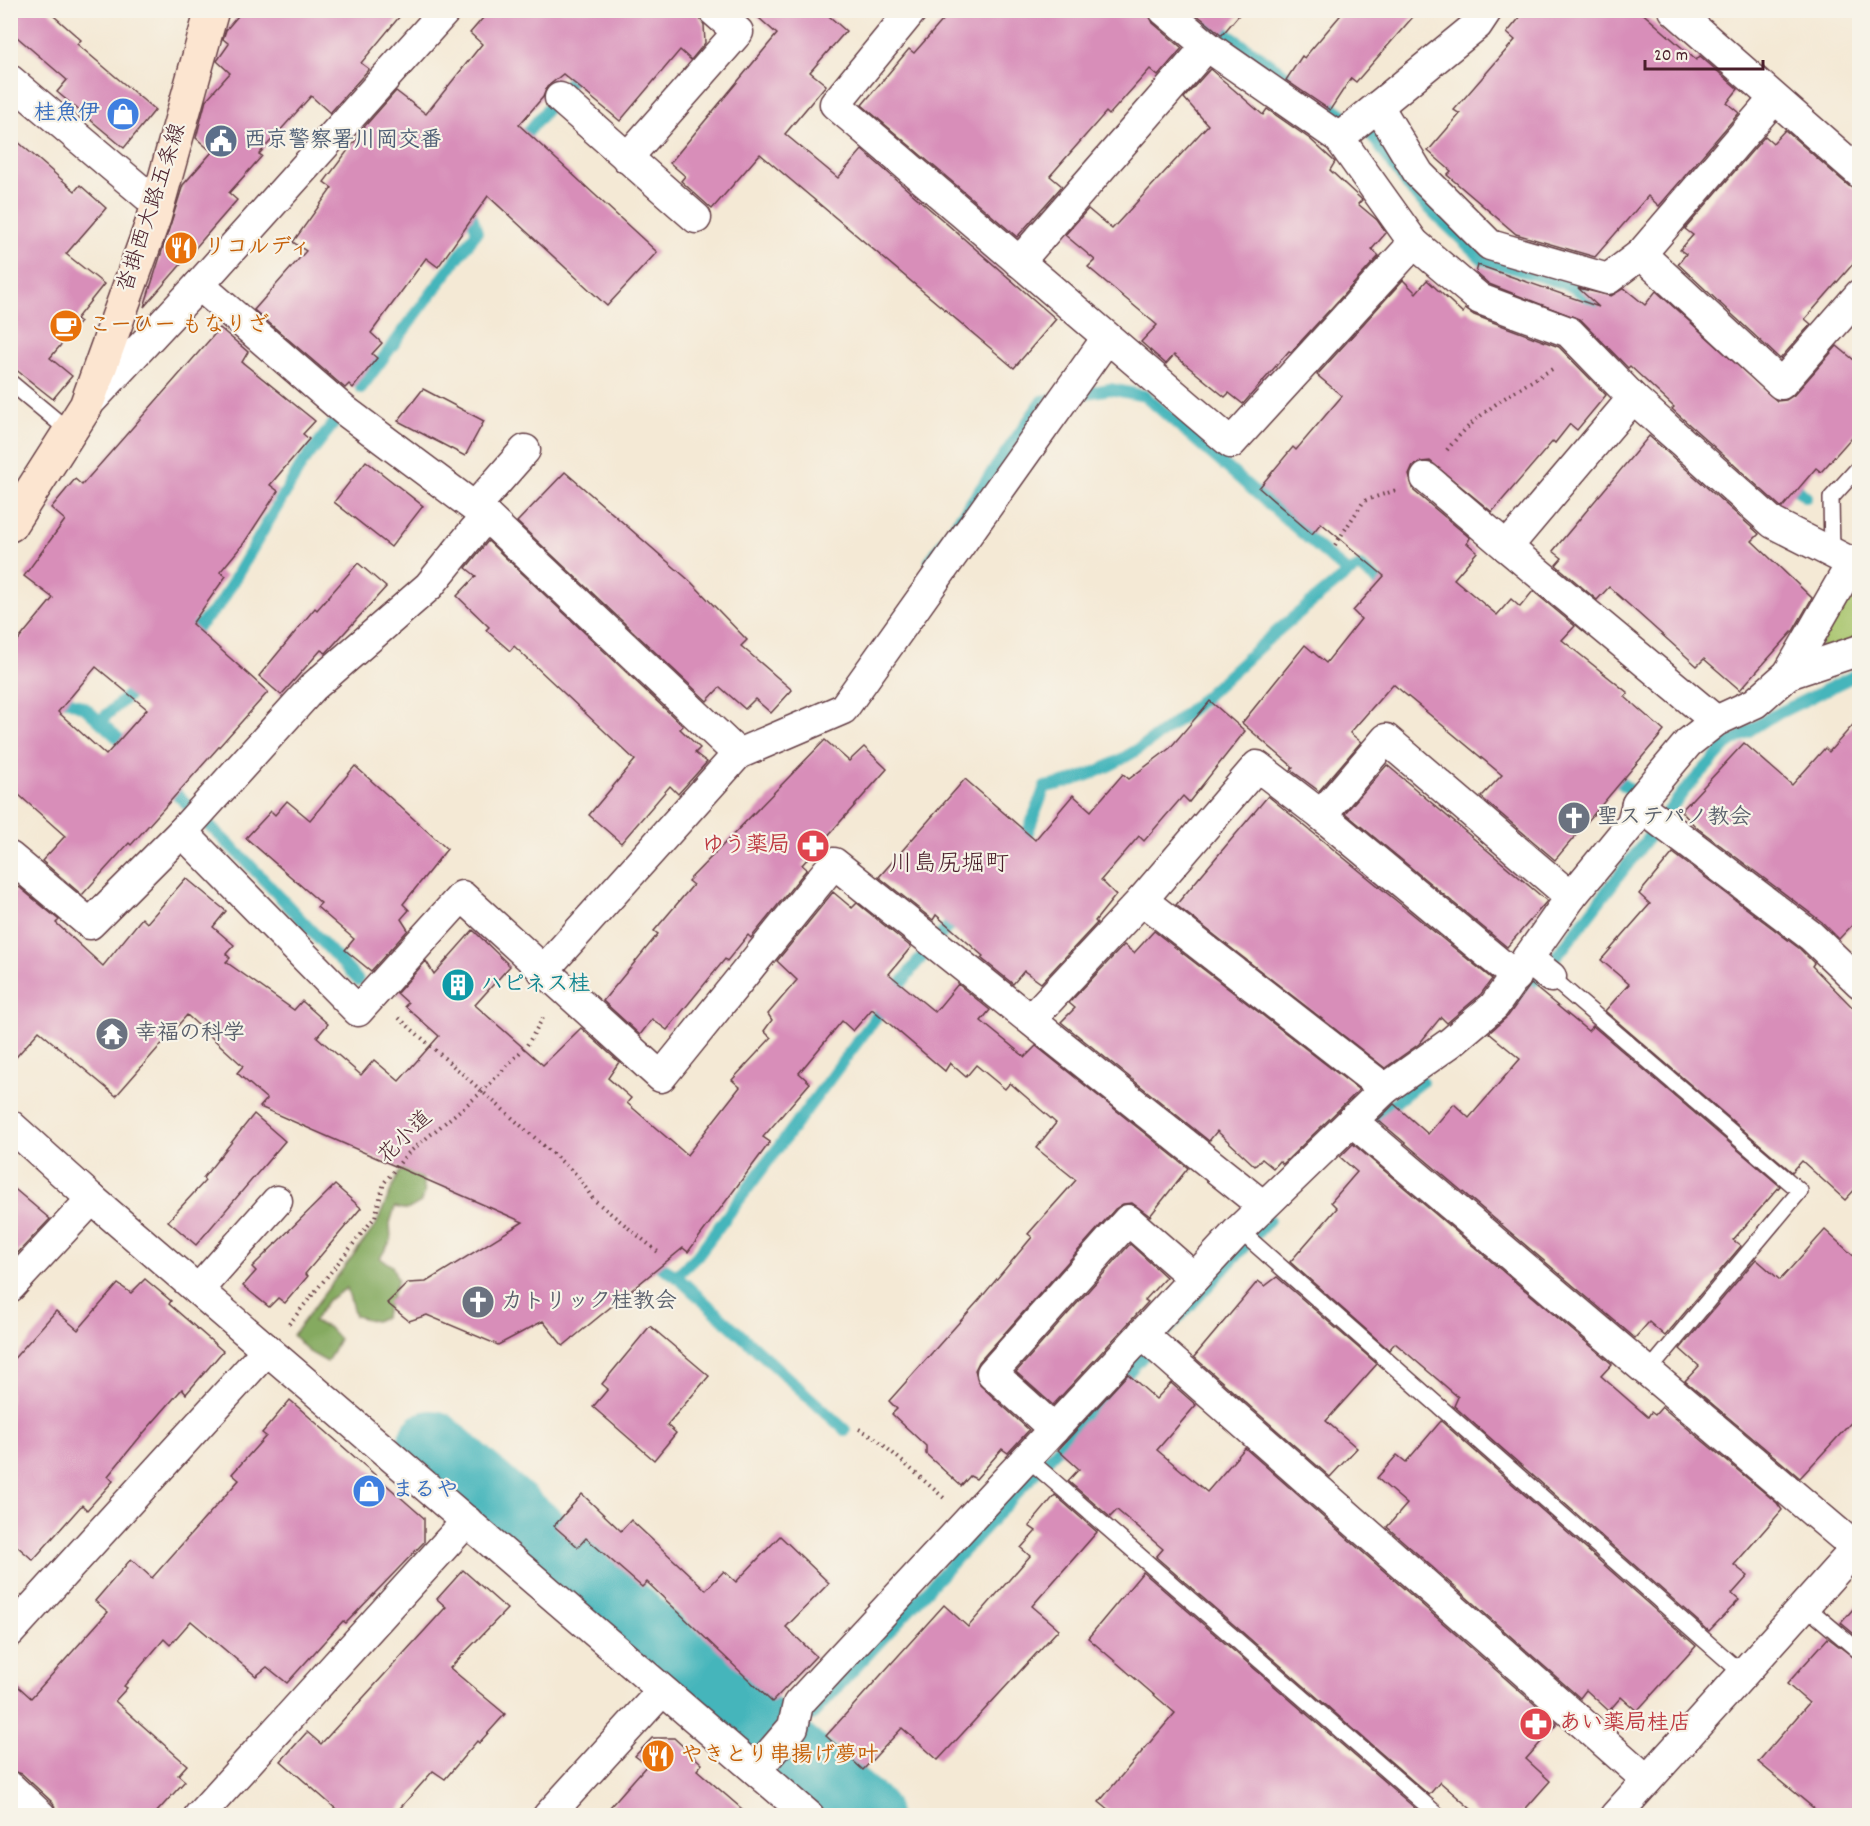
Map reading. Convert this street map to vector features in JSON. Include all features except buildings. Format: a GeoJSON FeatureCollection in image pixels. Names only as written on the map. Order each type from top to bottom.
{"type":"FeatureCollection","features":[{"type":"Feature","properties":{"kind":"main road","name":"沓掛西大路五条線"},"geometry":{"type":"LineString","coordinates":[[10,525],[77,419],[158,205],[212,10]]}},
{"type":"Feature","properties":{"kind":"street"},"geometry":{"type":"LineString","coordinates":[[77,419],[446,10]]}},
{"type":"Feature","properties":{"kind":"street"},"geometry":{"type":"LineString","coordinates":[[627,158],[738,32],[713,10]]}},
{"type":"Feature","properties":{"kind":"street"},"geometry":{"type":"LineString","coordinates":[[912,10],[835,104],[1231,443],[1414,243]]}},
{"type":"Feature","properties":{"kind":"street"},"geometry":{"type":"LineString","coordinates":[[1164,10],[1207,46],[1357,123],[1419,174],[1490,245],[1608,279],[1641,254],[1774,99]]}},
{"type":"Feature","properties":{"kind":"street"},"geometry":{"type":"LineString","coordinates":[[1357,123],[1477,25],[1487,10]]}},
{"type":"Feature","properties":{"kind":"street"},"geometry":{"type":"LineString","coordinates":[[1674,10],[1860,173]]}},
{"type":"Feature","properties":{"kind":"street"},"geometry":{"type":"LineString","coordinates":[[1019,262],[1207,46]]}},
{"type":"Feature","properties":{"kind":"street"},"geometry":{"type":"LineString","coordinates":[[10,80],[158,205]]}},
{"type":"Feature","properties":{"kind":"street"},"geometry":{"type":"LineString","coordinates":[[560,98],[696,218]]}},
{"type":"Feature","properties":{"kind":"street"},"geometry":{"type":"LineString","coordinates":[[756,1770],[793,1727],[798,1704],[1239,1230],[1385,1089],[1450,1043],[1533,970],[1571,897],[1632,823],[1637,804],[1688,744],[1716,721],[1755,703],[1788,674],[1848,560],[1773,524],[1633,398],[1569,332],[1480,299],[1414,243],[1357,123]]}},
{"type":"Feature","properties":{"kind":"street"},"geometry":{"type":"LineString","coordinates":[[1641,254],[1781,384],[1860,294]]}},
{"type":"Feature","properties":{"kind":"street"},"geometry":{"type":"LineString","coordinates":[[200,285],[344,410],[480,511],[738,754]]}},
{"type":"Feature","properties":{"kind":"street"},"geometry":{"type":"LineString","coordinates":[[552,979],[738,754],[843,709],[1107,338]]}},
{"type":"Feature","properties":{"kind":"street"},"geometry":{"type":"LineString","coordinates":[[1507,547],[1633,398]]}},
{"type":"Feature","properties":{"kind":"street"},"geometry":{"type":"LineString","coordinates":[[10,857],[90,924],[193,820],[312,687],[429,586],[525,450]]}},
{"type":"Feature","properties":{"kind":"street"},"geometry":{"type":"LineString","coordinates":[[1426,478],[1716,721]]}},
{"type":"Feature","properties":{"kind":"street"},"geometry":{"type":"LineString","coordinates":[[1788,674],[1860,650]]}},
{"type":"Feature","properties":{"kind":"street"},"geometry":{"type":"LineString","coordinates":[[1321,815],[1386,740],[1571,897]]}},
{"type":"Feature","properties":{"kind":"street"},"geometry":{"type":"LineString","coordinates":[[1031,1019],[1142,900],[1257,766],[1533,970]]}},
{"type":"Feature","properties":{"kind":"street"},"geometry":{"type":"LineString","coordinates":[[1637,804],[1811,936],[1860,983]]}},
{"type":"Feature","properties":{"kind":"street"},"geometry":{"type":"LineString","coordinates":[[193,820],[358,1011],[462,896],[661,1077],[834,863],[1263,1206]]}},
{"type":"Feature","properties":{"kind":"street"},"geometry":{"type":"LineString","coordinates":[[1142,900],[1385,1089]]}},
{"type":"Feature","properties":{"kind":"street"},"geometry":{"type":"LineString","coordinates":[[1352,1121],[1647,1373],[1858,1546],[1615,1815]]}},
{"type":"Feature","properties":{"kind":"street"},"geometry":{"type":"LineString","coordinates":[[10,1125],[92,1200],[809,1815]]}},
{"type":"Feature","properties":{"kind":"street"},"geometry":{"type":"LineString","coordinates":[[10,1287],[92,1200]]}},
{"type":"Feature","properties":{"kind":"street"},"geometry":{"type":"LineString","coordinates":[[198,1290],[277,1201]]}},
{"type":"Feature","properties":{"kind":"street"},"geometry":{"type":"LineString","coordinates":[[1054,1429],[992,1373],[1128,1220],[1194,1278]]}},
{"type":"Feature","properties":{"kind":"street"},"geometry":{"type":"LineString","coordinates":[[1142,1334],[1647,1780]]}},
{"type":"Feature","properties":{"kind":"street"},"geometry":{"type":"LineString","coordinates":[[10,1632],[267,1350]]}},
{"type":"Feature","properties":{"kind":"street"},"geometry":{"type":"LineString","coordinates":[[200,1815],[467,1521]]}},
{"type":"Feature","properties":{"kind":"street"},"geometry":{"type":"LineString","coordinates":[[548,1815],[662,1690]]}},
{"type":"Feature","properties":{"kind":"street"},"geometry":{"type":"LineString","coordinates":[[10,1787],[41,1815]]}},
{"type":"Feature","properties":{"kind":"lane"},"geometry":{"type":"LineString","coordinates":[[10,382],[77,419]]}},
{"type":"Feature","properties":{"kind":"lane"},"geometry":{"type":"LineString","coordinates":[[1848,560],[1831,498],[1860,466]]}},
{"type":"Feature","properties":{"kind":"lane"},"geometry":{"type":"LineString","coordinates":[[1533,970],[1800,1191],[1647,1373]]}},
{"type":"Feature","properties":{"kind":"lane"},"geometry":{"type":"LineString","coordinates":[[1239,1230],[1743,1674]]}},
{"type":"Feature","properties":{"kind":"lane"},"geometry":{"type":"LineString","coordinates":[[1027,1458],[1440,1815]]}},
{"type":"Feature","properties":{"kind":"lane"},"geometry":{"type":"LineString","coordinates":[[1804,1605],[1860,1652]]}},
{"type":"Feature","properties":{"kind":"path"},"geometry":{"type":"LineString","coordinates":[[1335,545],[1364,501],[1426,478],[1467,425],[1503,398],[1585,348]]}},
{"type":"Feature","properties":{"kind":"path","name":"花小道"},"geometry":{"type":"LineString","coordinates":[[267,1350],[375,1217],[384,1183],[406,1155],[482,1092],[527,1045],[552,979]]}},
{"type":"Feature","properties":{"kind":"path"},"geometry":{"type":"LineString","coordinates":[[373,994],[578,1176],[593,1199],[658,1252]]}},
{"type":"Feature","properties":{"kind":"path"},"geometry":{"type":"LineString","coordinates":[[859,1429],[873,1436],[969,1521]]}},
{"type":"Feature","properties":{"kind":"green space"},"geometry":{"type":"Polygon","coordinates":[[[1859,583],[1859,638],[1829,652],[1820,646],[1849,589],[1859,583]]]}},
{"type":"Feature","properties":{"kind":"green space"},"geometry":{"type":"Polygon","coordinates":[[[412,1161],[419,1162],[425,1192],[421,1202],[407,1210],[395,1207],[390,1223],[391,1240],[380,1258],[392,1266],[398,1280],[384,1318],[375,1321],[355,1316],[347,1288],[328,1300],[313,1322],[328,1327],[339,1339],[327,1362],[309,1352],[293,1335],[376,1225],[398,1174],[412,1161]]]}},
{"type":"Feature","properties":{"kind":"water"},"geometry":{"type":"Polygon","coordinates":[[[799,1748],[822,1762],[830,1754],[901,1815],[852,1815],[787,1761],[799,1748]]]}},
{"type":"Feature","properties":{"kind":"waterway"},"geometry":{"type":"LineString","coordinates":[[1211,23],[1300,85]]}},
{"type":"Feature","properties":{"kind":"waterway"},"geometry":{"type":"LineString","coordinates":[[517,145],[581,69]]}},
{"type":"Feature","properties":{"kind":"waterway"},"geometry":{"type":"LineString","coordinates":[[1319,98],[1370,133],[1413,193],[1482,259],[1569,285],[1597,302]]}},
{"type":"Feature","properties":{"kind":"waterway"},"geometry":{"type":"LineString","coordinates":[[361,388],[477,232],[470,210],[473,204]]}},
{"type":"Feature","properties":{"kind":"waterway"},"geometry":{"type":"LineString","coordinates":[[930,561],[1042,401],[1110,389],[1145,396],[1348,573]]}},
{"type":"Feature","properties":{"kind":"waterway"},"geometry":{"type":"LineString","coordinates":[[186,639],[220,604],[302,464],[334,423]]}},
{"type":"Feature","properties":{"kind":"waterway"},"geometry":{"type":"LineString","coordinates":[[1787,480],[1806,497]]}},
{"type":"Feature","properties":{"kind":"waterway"},"geometry":{"type":"LineString","coordinates":[[1018,845],[1026,837],[1045,787],[1079,778],[1111,765],[1141,747],[1196,705],[1274,634],[1348,573],[1360,567],[1390,591]]}},
{"type":"Feature","properties":{"kind":"waterway"},"geometry":{"type":"LineString","coordinates":[[1503,1016],[1564,947],[1684,791],[1727,745],[1769,718],[1860,673]]}},
{"type":"Feature","properties":{"kind":"waterway"},"geometry":{"type":"LineString","coordinates":[[101,720],[140,685]]}},
{"type":"Feature","properties":{"kind":"waterway"},"geometry":{"type":"LineString","coordinates":[[55,695],[85,708],[130,749]]}},
{"type":"Feature","properties":{"kind":"waterway"},"geometry":{"type":"LineString","coordinates":[[1608,773],[1642,799]]}},
{"type":"Feature","properties":{"kind":"waterway"},"geometry":{"type":"LineString","coordinates":[[166,784],[246,861],[358,980]]}},
{"type":"Feature","properties":{"kind":"waterway"},"geometry":{"type":"LineString","coordinates":[[676,1276],[697,1256],[915,965],[958,915]]}},
{"type":"Feature","properties":{"kind":"waterway"},"geometry":{"type":"LineString","coordinates":[[1377,1117],[1422,1081]]}},
{"type":"Feature","properties":{"kind":"waterway"},"geometry":{"type":"LineString","coordinates":[[812,1715],[1269,1220]]}},
{"type":"Feature","properties":{"kind":"waterway"},"geometry":{"type":"LineString","coordinates":[[647,1258],[676,1276],[845,1430]]}},
{"type":"Feature","properties":{"kind":"waterway"},"geometry":{"type":"LineString","coordinates":[[432,1445],[698,1678],[865,1816]]}},
{"type":"Feature","properties":{"kind":"waterway"},"geometry":{"type":"LineString","coordinates":[[698,1678],[732,1689],[772,1719]]}},
{"type":"Feature","properties":{"kind":"place","name":"桂魚伊"},"geometry":{"type":"Point","coordinates":[123,114]}},
{"type":"Feature","properties":{"kind":"place","name":"西京警察署川岡交番"},"geometry":{"type":"Point","coordinates":[221,141]}},
{"type":"Feature","properties":{"kind":"place","name":"リコルディ"},"geometry":{"type":"Point","coordinates":[181,248]}},
{"type":"Feature","properties":{"kind":"place","name":"こーひー もなりざ"},"geometry":{"type":"Point","coordinates":[66,326]}},
{"type":"Feature","properties":{"kind":"place","name":"聖ステパノ教会"},"geometry":{"type":"Point","coordinates":[1574,818]}},
{"type":"Feature","properties":{"kind":"place","name":"ゆう薬局"},"geometry":{"type":"Point","coordinates":[813,846]}},
{"type":"Feature","properties":{"kind":"place","name":"ハピネス桂"},"geometry":{"type":"Point","coordinates":[458,985]}},
{"type":"Feature","properties":{"kind":"place","name":"幸福の科学"},"geometry":{"type":"Point","coordinates":[112,1034]}},
{"type":"Feature","properties":{"kind":"place","name":"カトリック桂教会"},"geometry":{"type":"Point","coordinates":[478,1302]}},
{"type":"Feature","properties":{"kind":"place","name":"まるや"},"geometry":{"type":"Point","coordinates":[369,1491]}},
{"type":"Feature","properties":{"kind":"place","name":"あい薬局桂店"},"geometry":{"type":"Point","coordinates":[1536,1724]}},
{"type":"Feature","properties":{"kind":"place","name":"やきとり串揚げ夢叶"},"geometry":{"type":"Point","coordinates":[658,1756]}},
{"type":"Feature","properties":{"kind":"district","name":"川島尻堀町"},"geometry":{"type":"Point","coordinates":[949,865]}}]}
